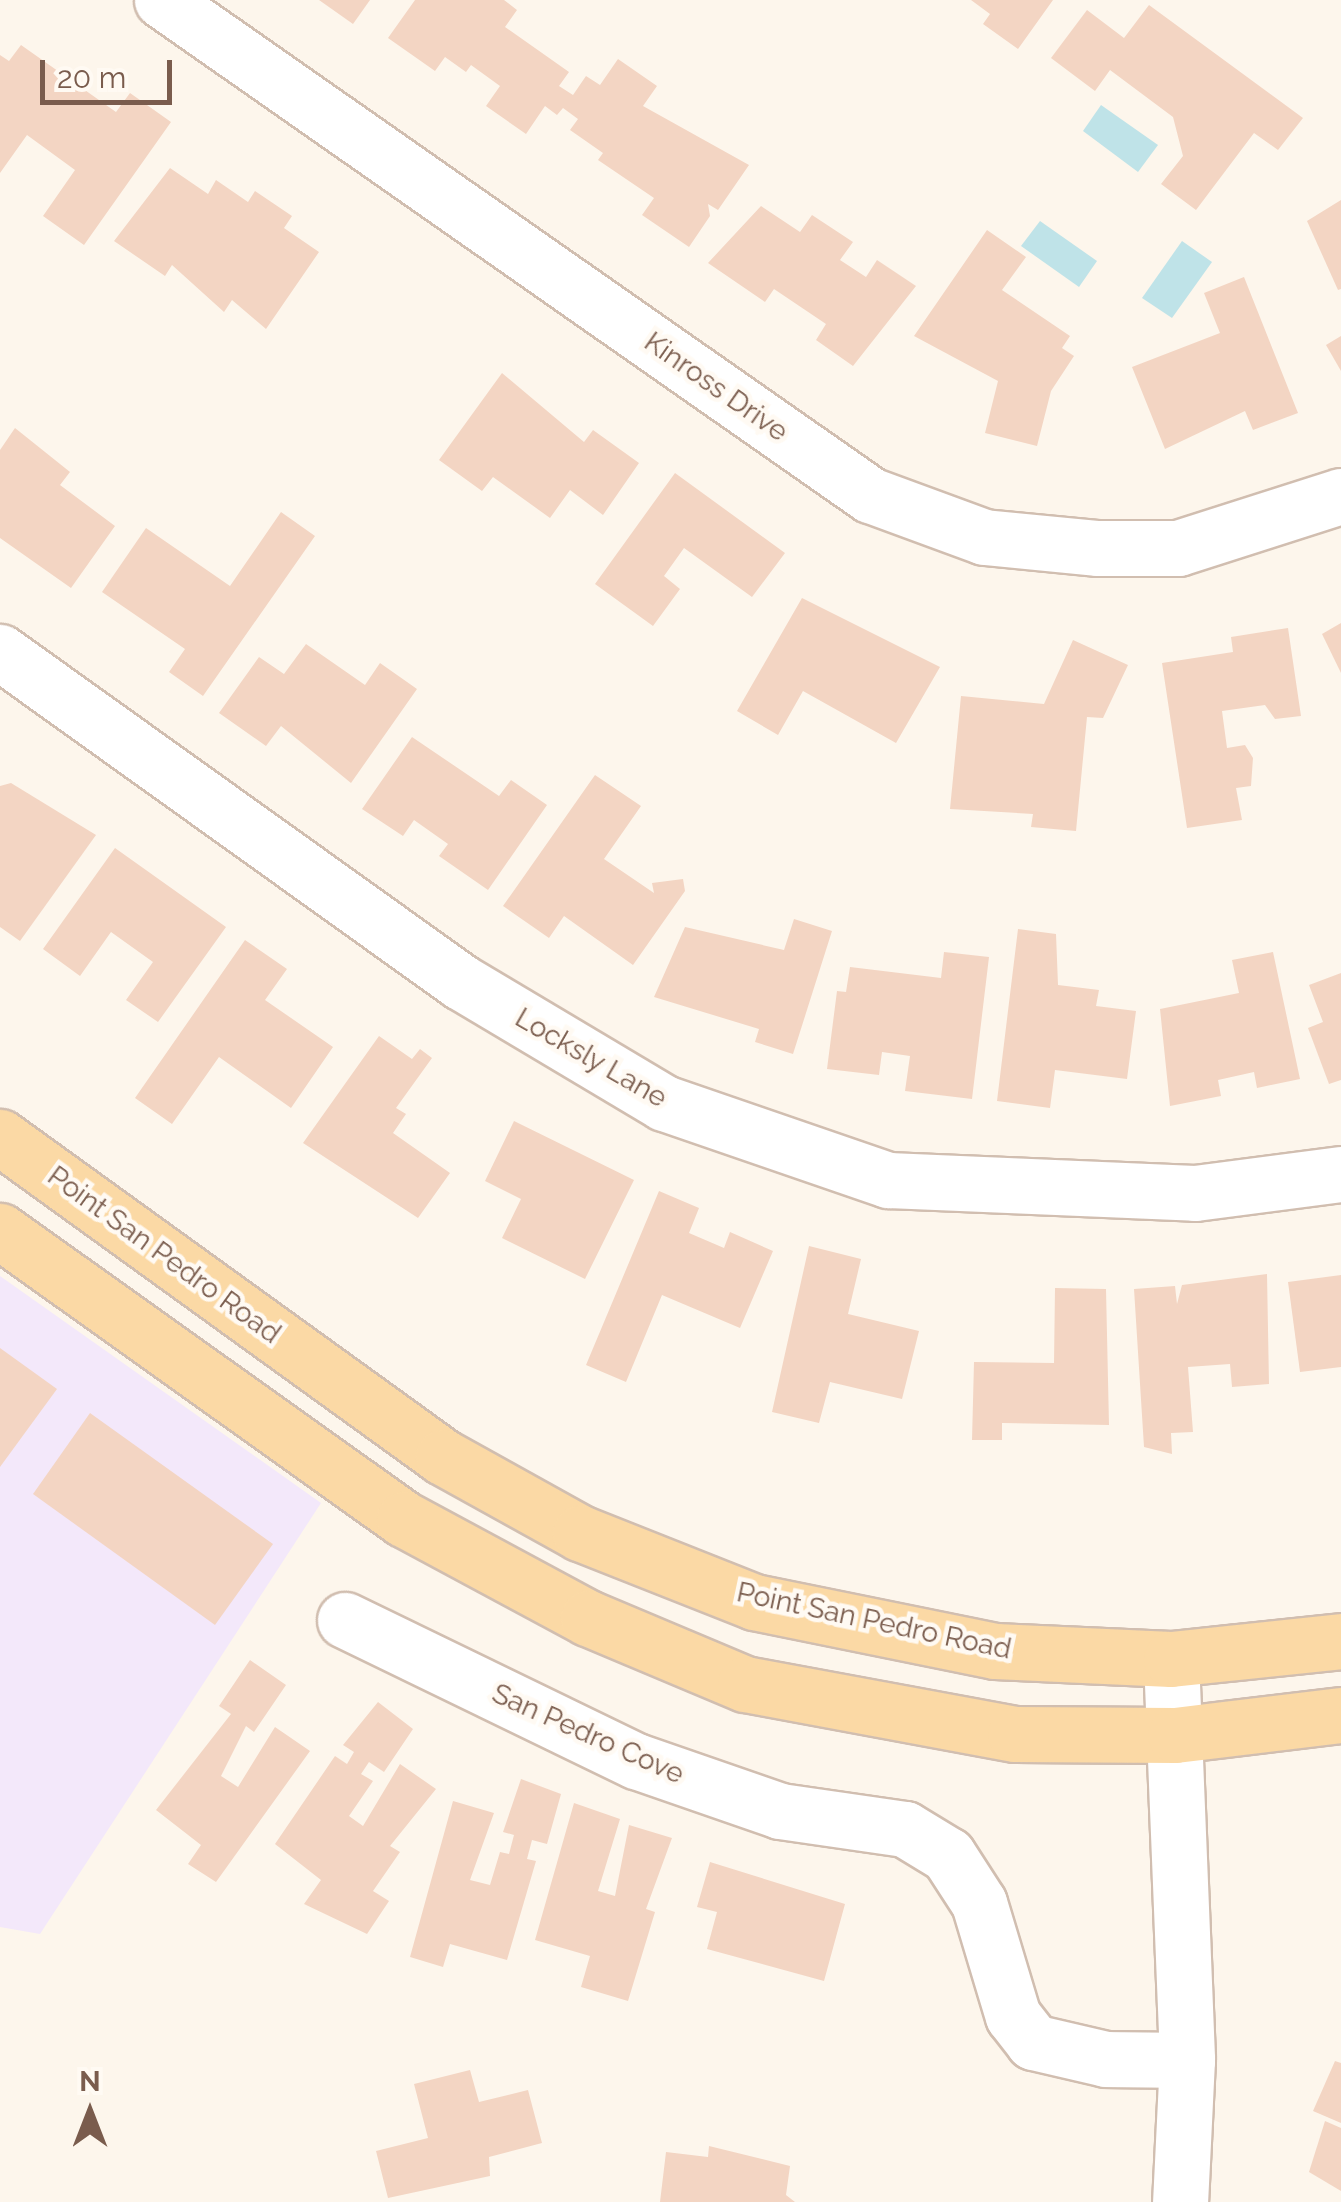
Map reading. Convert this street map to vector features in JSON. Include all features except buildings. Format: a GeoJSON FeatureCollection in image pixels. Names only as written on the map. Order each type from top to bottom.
{"type":"FeatureCollection","features":[{"type":"Feature","properties":{"kind":"main road","name":"Point San Pedro Road"},"geometry":{"type":"LineString","coordinates":[[0,1137],[442,1456],[580,1533],[754,1602],[996,1651],[1171,1659],[1341,1641]]}},
{"type":"Feature","properties":{"kind":"main road"},"geometry":{"type":"LineString","coordinates":[[0,1231],[404,1519],[588,1618],[746,1684],[1015,1734],[1175,1735],[1341,1715]]}},
{"type":"Feature","properties":{"kind":"street","name":"Kinross Drive"},"geometry":{"type":"LineString","coordinates":[[162,0],[870,495],[984,537],[1098,548],[1178,548],[1341,496]]}},
{"type":"Feature","properties":{"kind":"street","name":"Locksly Lane"},"geometry":{"type":"LineString","coordinates":[[0,652],[460,982],[664,1103],[888,1180],[1195,1194],[1341,1174]]}},
{"type":"Feature","properties":{"kind":"street","name":"San Pedro Cove"},"geometry":{"type":"LineString","coordinates":[[345,1620],[636,1762],[780,1810],[905,1829],[948,1854],[979,1903],[1013,2016],[1033,2042],[1106,2059],[1187,2060]]}},
{"type":"Feature","properties":{"kind":"street"},"geometry":{"type":"LineString","coordinates":[[1171,1659],[1187,2060],[1180,2202]]}},
{"type":"Feature","properties":{"kind":"shaded area"},"geometry":{"type":"Polygon","coordinates":[[[0,1276],[321,1503],[40,1934],[0,1927],[0,1276]]]}},
{"type":"Feature","properties":{"kind":"water"},"geometry":{"type":"Polygon","coordinates":[[[1101,105],[1158,145],[1138,172],[1083,131],[1101,105]]]}},
{"type":"Feature","properties":{"kind":"water"},"geometry":{"type":"Polygon","coordinates":[[[1040,221],[1097,261],[1079,287],[1021,246],[1040,221]]]}},
{"type":"Feature","properties":{"kind":"water"},"geometry":{"type":"Polygon","coordinates":[[[1182,241],[1212,262],[1172,318],[1142,298],[1182,241]]]}}]}
